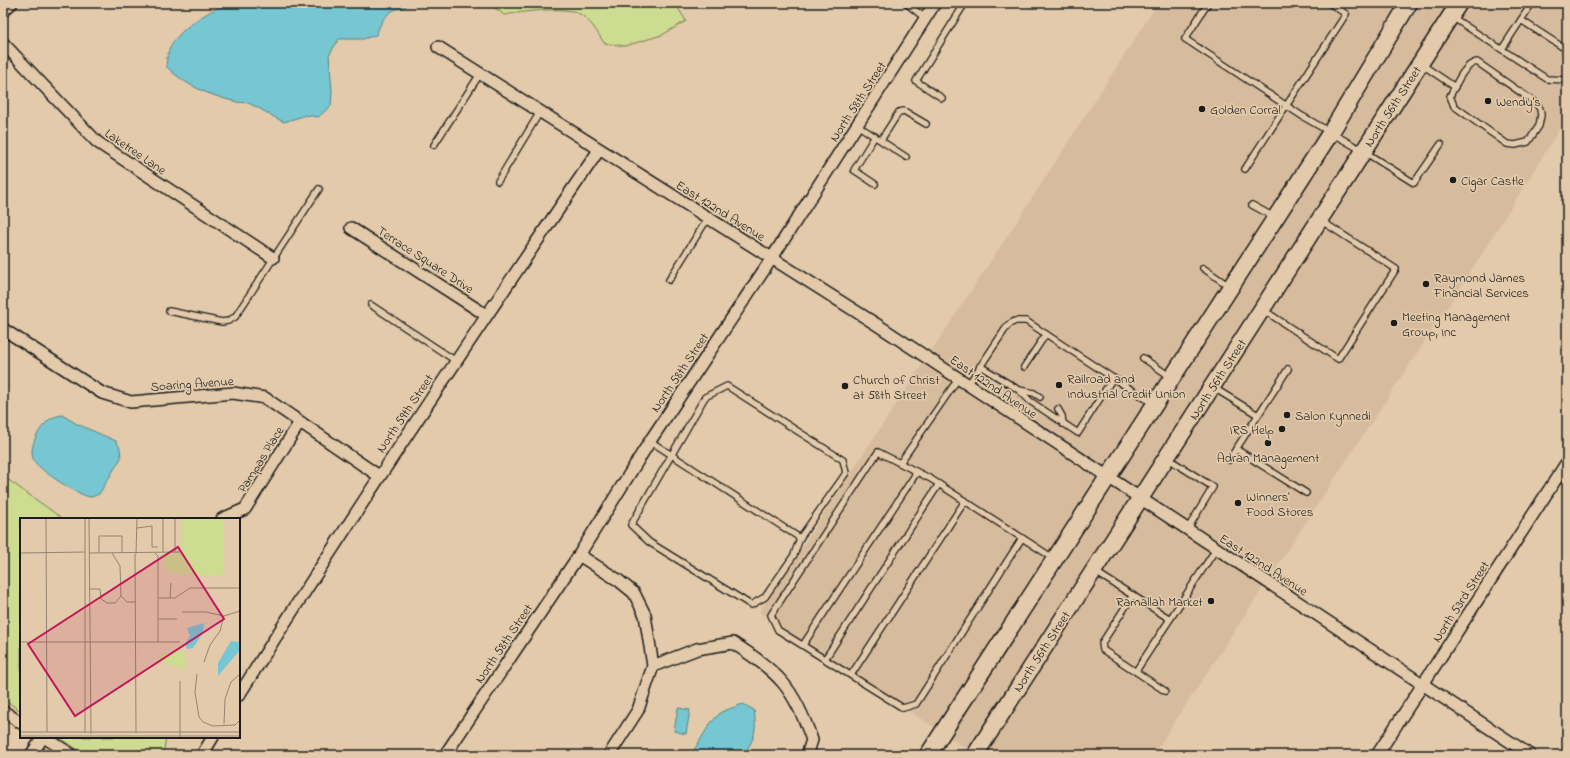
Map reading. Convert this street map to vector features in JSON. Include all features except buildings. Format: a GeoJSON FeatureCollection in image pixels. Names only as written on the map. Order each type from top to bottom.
{"type":"FeatureCollection","features":[{"type":"Feature","properties":{"kind":"main road"},"geometry":{"type":"LineString","coordinates":[[928,755],[1331,132],[1409,3]]}},
{"type":"Feature","properties":{"kind":"main road","name":"North 56th Street"},"geometry":{"type":"LineString","coordinates":[[975,755],[1166,456],[1320,220],[1454,9]]}},
{"type":"Feature","properties":{"kind":"street"},"geometry":{"type":"LineString","coordinates":[[3,11],[12,3]]}},
{"type":"Feature","properties":{"kind":"street","name":"North 58th Street"},"geometry":{"type":"LineString","coordinates":[[445,755],[579,555],[650,441],[772,258],[935,3]]}},
{"type":"Feature","properties":{"kind":"street","name":"Laketree Lane"},"geometry":{"type":"LineString","coordinates":[[3,43],[97,142],[273,258]]}},
{"type":"Feature","properties":{"kind":"street","name":"East 122nd Avenue"},"geometry":{"type":"LineString","coordinates":[[438,47],[772,258],[1530,755]]}},
{"type":"Feature","properties":{"kind":"street","name":"North 59th Street"},"geometry":{"type":"LineString","coordinates":[[240,693],[379,476],[486,315],[599,150]]}},
{"type":"Feature","properties":{"kind":"street","name":"Terrace Square Drive"},"geometry":{"type":"LineString","coordinates":[[350,228],[486,315]]}},
{"type":"Feature","properties":{"kind":"street","name":"Soaring Avenue"},"geometry":{"type":"LineString","coordinates":[[3,329],[102,393],[131,402],[233,393],[265,398],[379,476]]}},
{"type":"Feature","properties":{"kind":"street","name":"Pampas Place"},"geometry":{"type":"LineString","coordinates":[[224,518],[245,509],[300,422]]}},
{"type":"Feature","properties":{"kind":"street","name":"North 53rd Street"},"geometry":{"type":"LineString","coordinates":[[1377,755],[1567,462]]}},
{"type":"Feature","properties":{"kind":"street"},"geometry":{"type":"LineString","coordinates":[[579,555],[618,580],[634,594],[645,615],[653,666],[638,710],[609,755]]}},
{"type":"Feature","properties":{"kind":"street"},"geometry":{"type":"LineString","coordinates":[[653,666],[697,649],[733,643],[761,661],[786,684],[803,714],[812,740],[807,755]]}},
{"type":"Feature","properties":{"kind":"street"},"geometry":{"type":"LineString","coordinates":[[3,711],[20,722]]}},
{"type":"Feature","properties":{"kind":"street"},"geometry":{"type":"LineString","coordinates":[[31,755],[42,738]]}},
{"type":"Feature","properties":{"kind":"street"},"geometry":{"type":"LineString","coordinates":[[45,738],[72,755]]}},
{"type":"Feature","properties":{"kind":"street"},"geometry":{"type":"LineString","coordinates":[[202,755],[212,738]]}},
{"type":"Feature","properties":{"kind":"lane"},"geometry":{"type":"LineString","coordinates":[[906,3],[925,18]]}},
{"type":"Feature","properties":{"kind":"lane"},"geometry":{"type":"LineString","coordinates":[[942,98],[916,81],[965,3]]}},
{"type":"Feature","properties":{"kind":"lane"},"geometry":{"type":"LineString","coordinates":[[1208,3],[1185,38],[1286,105],[1414,183],[1440,144]]}},
{"type":"Feature","properties":{"kind":"lane"},"geometry":{"type":"LineString","coordinates":[[1245,169],[1346,14],[1329,3]]}},
{"type":"Feature","properties":{"kind":"lane"},"geometry":{"type":"LineString","coordinates":[[1502,49],[1532,3]]}},
{"type":"Feature","properties":{"kind":"lane"},"geometry":{"type":"LineString","coordinates":[[1454,9],[1502,49],[1547,78],[1567,80]]}},
{"type":"Feature","properties":{"kind":"lane"},"geometry":{"type":"LineString","coordinates":[[1521,20],[1567,50]]}},
{"type":"Feature","properties":{"kind":"lane"},"geometry":{"type":"LineString","coordinates":[[1477,62],[1536,103],[1540,109],[1541,116],[1539,126],[1528,142],[1522,144],[1507,144],[1454,106],[1450,96],[1455,87],[1468,66],[1477,62]]}},
{"type":"Feature","properties":{"kind":"lane"},"geometry":{"type":"LineString","coordinates":[[1420,63],[1455,87]]}},
{"type":"Feature","properties":{"kind":"lane"},"geometry":{"type":"LineString","coordinates":[[434,145],[480,74]]}},
{"type":"Feature","properties":{"kind":"lane"},"geometry":{"type":"LineString","coordinates":[[881,140],[899,112],[904,111],[926,124]]}},
{"type":"Feature","properties":{"kind":"lane"},"geometry":{"type":"LineString","coordinates":[[498,181],[540,112]]}},
{"type":"Feature","properties":{"kind":"lane"},"geometry":{"type":"LineString","coordinates":[[857,125],[906,156]]}},
{"type":"Feature","properties":{"kind":"lane"},"geometry":{"type":"LineString","coordinates":[[875,136],[854,170],[876,184]]}},
{"type":"Feature","properties":{"kind":"lane"},"geometry":{"type":"LineString","coordinates":[[168,311],[222,322],[228,321],[235,317],[319,189]]}},
{"type":"Feature","properties":{"kind":"lane"},"geometry":{"type":"LineString","coordinates":[[1252,205],[1275,218]]}},
{"type":"Feature","properties":{"kind":"lane"},"geometry":{"type":"LineString","coordinates":[[669,280],[708,218]]}},
{"type":"Feature","properties":{"kind":"lane"},"geometry":{"type":"LineString","coordinates":[[1262,309],[1338,359],[1396,269],[1320,220]]}},
{"type":"Feature","properties":{"kind":"lane"},"geometry":{"type":"LineString","coordinates":[[1203,268],[1230,286]]}},
{"type":"Feature","properties":{"kind":"lane"},"geometry":{"type":"LineString","coordinates":[[371,305],[456,361]]}},
{"type":"Feature","properties":{"kind":"lane"},"geometry":{"type":"LineString","coordinates":[[900,463],[963,382],[980,366],[1008,325],[1015,321],[1026,321],[1154,405]]}},
{"type":"Feature","properties":{"kind":"lane"},"geometry":{"type":"LineString","coordinates":[[1024,367],[1046,334]]}},
{"type":"Feature","properties":{"kind":"lane"},"geometry":{"type":"LineString","coordinates":[[1143,358],[1172,377]]}},
{"type":"Feature","properties":{"kind":"lane"},"geometry":{"type":"LineString","coordinates":[[980,366],[1019,390],[1030,401],[1078,433],[1112,378]]}},
{"type":"Feature","properties":{"kind":"lane"},"geometry":{"type":"LineString","coordinates":[[1229,460],[1288,369]]}},
{"type":"Feature","properties":{"kind":"lane"},"geometry":{"type":"LineString","coordinates":[[727,386],[843,460],[846,473],[800,538],[794,555],[765,597],[750,605],[649,542],[631,524],[705,397],[727,386]]}},
{"type":"Feature","properties":{"kind":"lane"},"geometry":{"type":"LineString","coordinates":[[1212,386],[1258,415]]}},
{"type":"Feature","properties":{"kind":"lane"},"geometry":{"type":"LineString","coordinates":[[1019,390],[1034,393],[1040,397]]}},
{"type":"Feature","properties":{"kind":"lane"},"geometry":{"type":"LineString","coordinates":[[1058,409],[1062,416],[1063,424]]}},
{"type":"Feature","properties":{"kind":"lane"},"geometry":{"type":"LineString","coordinates":[[650,441],[800,538]]}},
{"type":"Feature","properties":{"kind":"lane"},"geometry":{"type":"LineString","coordinates":[[1236,449],[1306,493]]}},
{"type":"Feature","properties":{"kind":"lane"},"geometry":{"type":"LineString","coordinates":[[1022,538],[916,704],[903,708],[778,630],[771,616],[878,452],[939,484],[1022,538],[1055,560]]}},
{"type":"Feature","properties":{"kind":"lane"},"geometry":{"type":"LineString","coordinates":[[1166,456],[1213,487],[1187,530]]}},
{"type":"Feature","properties":{"kind":"lane"},"geometry":{"type":"LineString","coordinates":[[803,645],[917,472]]}},
{"type":"Feature","properties":{"kind":"lane"},"geometry":{"type":"LineString","coordinates":[[825,659],[939,484]]}},
{"type":"Feature","properties":{"kind":"lane"},"geometry":{"type":"LineString","coordinates":[[851,675],[965,501]]}},
{"type":"Feature","properties":{"kind":"lane"},"geometry":{"type":"LineString","coordinates":[[1136,671],[1216,549]]}},
{"type":"Feature","properties":{"kind":"lane"},"geometry":{"type":"LineString","coordinates":[[1093,571],[1170,619]]}},
{"type":"Feature","properties":{"kind":"lane"},"geometry":{"type":"LineString","coordinates":[[1133,595],[1102,643],[1103,650],[1165,691]]}},
{"type":"Feature","properties":{"kind":"shaded area"},"geometry":{"type":"Polygon","coordinates":[[[1158,3],[1567,3],[1567,117],[1480,257],[1153,755],[976,755],[759,612],[1016,223],[1158,3]]]}},
{"type":"Feature","properties":{"kind":"green space"},"geometry":{"type":"Polygon","coordinates":[[[489,3],[675,3],[686,21],[662,35],[625,46],[604,43],[587,19],[572,11],[542,10],[504,15],[489,3]]]}},
{"type":"Feature","properties":{"kind":"green space"},"geometry":{"type":"Polygon","coordinates":[[[3,476],[62,518],[20,518],[20,710],[3,699],[3,476]]]}},
{"type":"Feature","properties":{"kind":"green space"},"geometry":{"type":"Polygon","coordinates":[[[60,738],[166,738],[163,755],[86,755],[60,738]]]}},
{"type":"Feature","properties":{"kind":"water"},"geometry":{"type":"Polygon","coordinates":[[[232,3],[409,3],[392,11],[386,16],[376,35],[363,39],[339,39],[329,55],[332,91],[331,106],[318,117],[306,115],[284,122],[248,103],[224,99],[197,88],[181,79],[166,66],[169,50],[174,41],[188,26],[215,9],[232,3]]]}},
{"type":"Feature","properties":{"kind":"water"},"geometry":{"type":"Polygon","coordinates":[[[62,415],[77,424],[116,441],[120,448],[121,458],[99,494],[90,497],[69,488],[52,477],[35,462],[32,452],[36,436],[49,420],[62,415]]]}},
{"type":"Feature","properties":{"kind":"water"},"geometry":{"type":"Polygon","coordinates":[[[743,704],[754,710],[755,723],[753,738],[744,755],[691,755],[710,724],[721,712],[743,704]]]}},
{"type":"Feature","properties":{"kind":"water"},"geometry":{"type":"Polygon","coordinates":[[[678,708],[690,710],[686,734],[674,731],[678,708]]]}},
{"type":"Feature","properties":{"kind":"place","name":"Wendy's"},"geometry":{"type":"Point","coordinates":[1488,101]}},
{"type":"Feature","properties":{"kind":"place","name":"Golden Corral"},"geometry":{"type":"Point","coordinates":[1202,109]}},
{"type":"Feature","properties":{"kind":"place","name":"Cigar Castle"},"geometry":{"type":"Point","coordinates":[1453,180]}},
{"type":"Feature","properties":{"kind":"place","name":"Raymond James Financial Services"},"geometry":{"type":"Point","coordinates":[1426,284]}},
{"type":"Feature","properties":{"kind":"place","name":"Meeting Management Group, Inc"},"geometry":{"type":"Point","coordinates":[1394,323]}},
{"type":"Feature","properties":{"kind":"place","name":"Railroad and Industrial Credit Union"},"geometry":{"type":"Point","coordinates":[1059,385]}},
{"type":"Feature","properties":{"kind":"place","name":"Church of Christ at 58th Street"},"geometry":{"type":"Point","coordinates":[845,386]}},
{"type":"Feature","properties":{"kind":"place","name":"Salon Kynnedi"},"geometry":{"type":"Point","coordinates":[1287,415]}},
{"type":"Feature","properties":{"kind":"place","name":"IRS Help"},"geometry":{"type":"Point","coordinates":[1282,429]}},
{"type":"Feature","properties":{"kind":"place","name":"Adran Management"},"geometry":{"type":"Point","coordinates":[1268,443]}},
{"type":"Feature","properties":{"kind":"place","name":"Winners' Food Stores"},"geometry":{"type":"Point","coordinates":[1238,503]}},
{"type":"Feature","properties":{"kind":"place","name":"Ramallah Market"},"geometry":{"type":"Point","coordinates":[1211,601]}}]}
